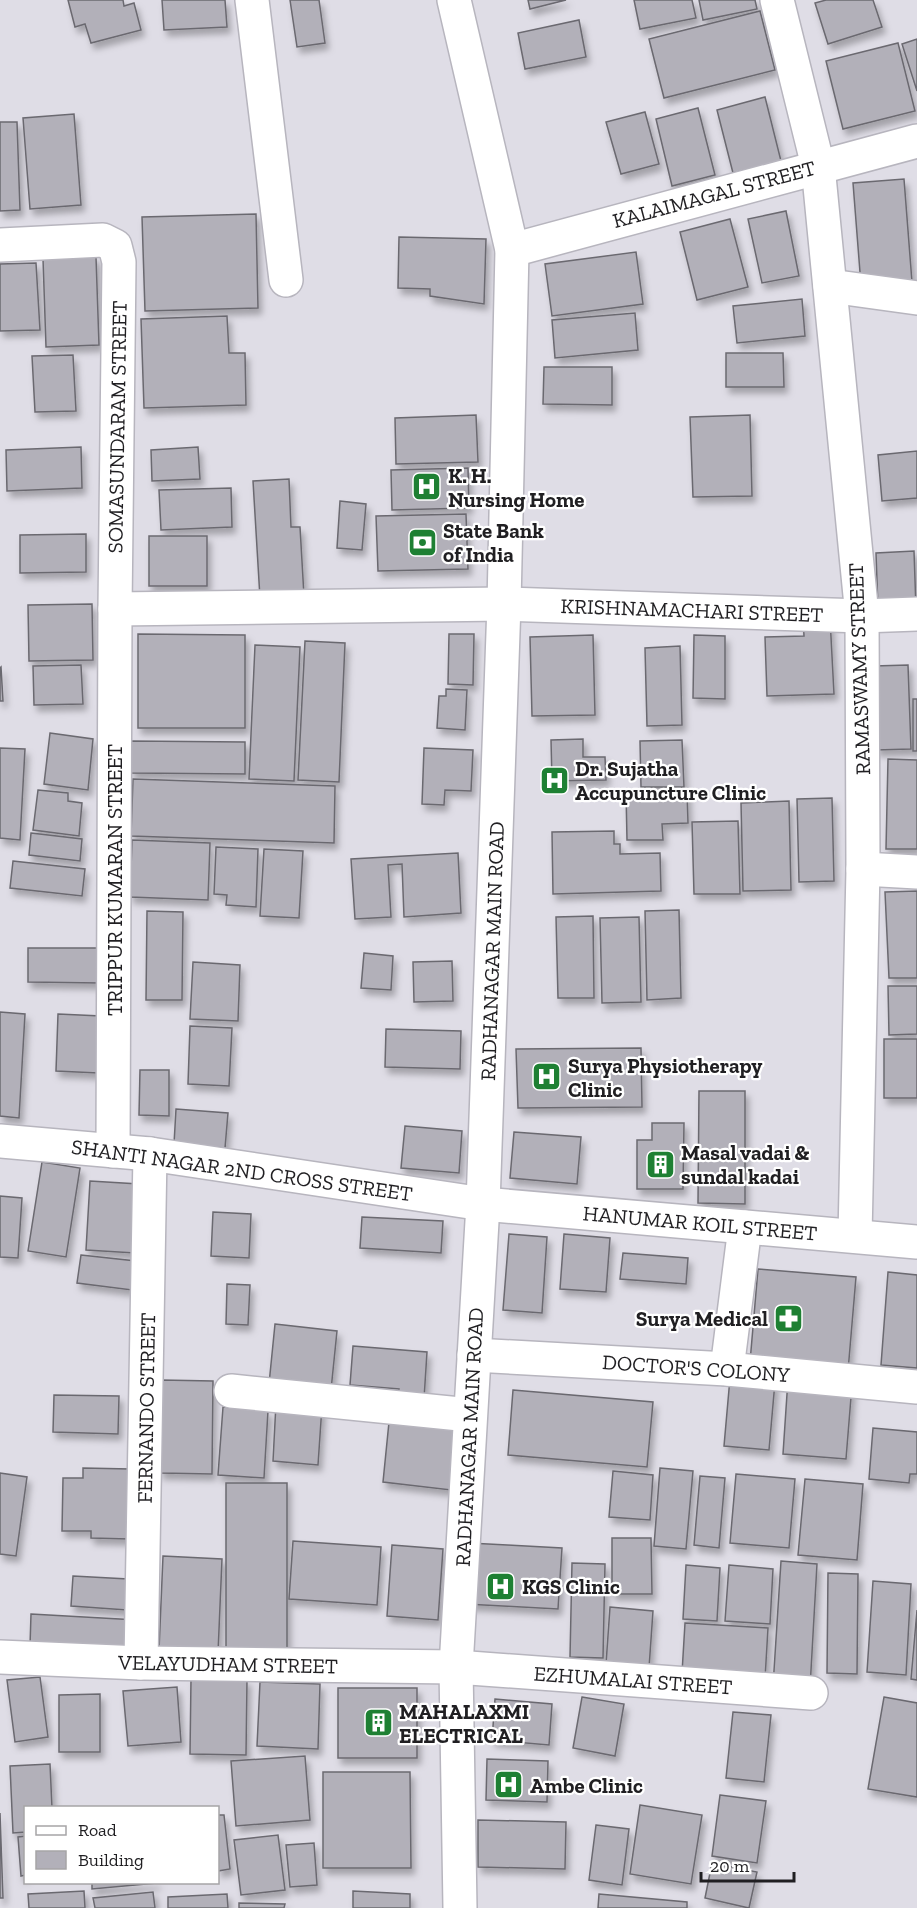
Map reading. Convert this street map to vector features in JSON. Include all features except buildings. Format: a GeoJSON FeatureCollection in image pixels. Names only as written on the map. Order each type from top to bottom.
{"type":"FeatureCollection","features":[{"type":"Feature","properties":{"kind":"street"},"geometry":{"type":"LineString","coordinates":[[252,0],[286,280]]}},
{"type":"Feature","properties":{"kind":"street","name":"RADHANAGAR MAIN ROAD"},"geometry":{"type":"LineString","coordinates":[[454,0],[512,250],[504,603],[483,1204],[456,1667],[460,1908]]}},
{"type":"Feature","properties":{"kind":"street","name":"RAMASWAMY STREET"},"geometry":{"type":"LineString","coordinates":[[777,0],[818,166],[862,616],[863,869],[855,1236]]}},
{"type":"Feature","properties":{"kind":"street","name":"KALAIMAGAL STREET"},"geometry":{"type":"LineString","coordinates":[[512,250],[917,141]]}},
{"type":"Feature","properties":{"kind":"street","name":"SOMASUNDARAM STREET"},"geometry":{"type":"LineString","coordinates":[[0,245],[103,240],[115,246],[119,262],[115,609]]}},
{"type":"Feature","properties":{"kind":"street"},"geometry":{"type":"LineString","coordinates":[[830,286],[917,298]]}},
{"type":"Feature","properties":{"kind":"street","name":"KRISHNAMACHARI STREET"},"geometry":{"type":"LineString","coordinates":[[115,609],[504,603],[862,616],[917,614]]}},
{"type":"Feature","properties":{"kind":"street","name":"TRIPPUR KUMARAN STREET"},"geometry":{"type":"LineString","coordinates":[[113,1151],[115,609]]}},
{"type":"Feature","properties":{"kind":"street"},"geometry":{"type":"LineString","coordinates":[[863,869],[917,872]]}},
{"type":"Feature","properties":{"kind":"street","name":"SHANTI NAGAR 2ND CROSS STREET"},"geometry":{"type":"LineString","coordinates":[[0,1141],[150,1154],[483,1204]]}},
{"type":"Feature","properties":{"kind":"street","name":"FERNANDO STREET"},"geometry":{"type":"LineString","coordinates":[[141,1663],[150,1154]]}},
{"type":"Feature","properties":{"kind":"street","name":"HANUMAR KOIL STREET"},"geometry":{"type":"LineString","coordinates":[[483,1204],[917,1242]]}},
{"type":"Feature","properties":{"kind":"street"},"geometry":{"type":"LineString","coordinates":[[728,1369],[746,1227]]}},
{"type":"Feature","properties":{"kind":"street","name":"DOCTOR'S COLONY"},"geometry":{"type":"LineString","coordinates":[[474,1355],[728,1369],[917,1386]]}},
{"type":"Feature","properties":{"kind":"street"},"geometry":{"type":"LineString","coordinates":[[231,1391],[471,1415]]}},
{"type":"Feature","properties":{"kind":"street","name":"VELAYUDHAM STREET"},"geometry":{"type":"LineString","coordinates":[[0,1658],[141,1663],[456,1667]]}},
{"type":"Feature","properties":{"kind":"street","name":"EZHUMALAI STREET"},"geometry":{"type":"LineString","coordinates":[[456,1667],[811,1694]]}},
{"type":"Feature","properties":{"kind":"place","name":"K. H. Nursing Home"},"geometry":{"type":"Point","coordinates":[427,487]}},
{"type":"Feature","properties":{"kind":"place","name":"State Bank of India"},"geometry":{"type":"Point","coordinates":[422,542]}},
{"type":"Feature","properties":{"kind":"place","name":"Dr. Sujatha Accupuncture Clinic"},"geometry":{"type":"Point","coordinates":[554,780]}},
{"type":"Feature","properties":{"kind":"place","name":"Surya Physiotherapy Clinic"},"geometry":{"type":"Point","coordinates":[547,1077]}},
{"type":"Feature","properties":{"kind":"place","name":"Masal vadai & sundal kadai"},"geometry":{"type":"Point","coordinates":[660,1164]}},
{"type":"Feature","properties":{"kind":"place","name":"Surya Medical"},"geometry":{"type":"Point","coordinates":[789,1318]}},
{"type":"Feature","properties":{"kind":"place","name":"KGS Clinic"},"geometry":{"type":"Point","coordinates":[501,1586]}},
{"type":"Feature","properties":{"kind":"place","name":"MAHALAXMI ELECTRICAL"},"geometry":{"type":"Point","coordinates":[378,1723]}},
{"type":"Feature","properties":{"kind":"place","name":"Ambe Clinic"},"geometry":{"type":"Point","coordinates":[509,1785]}}]}
